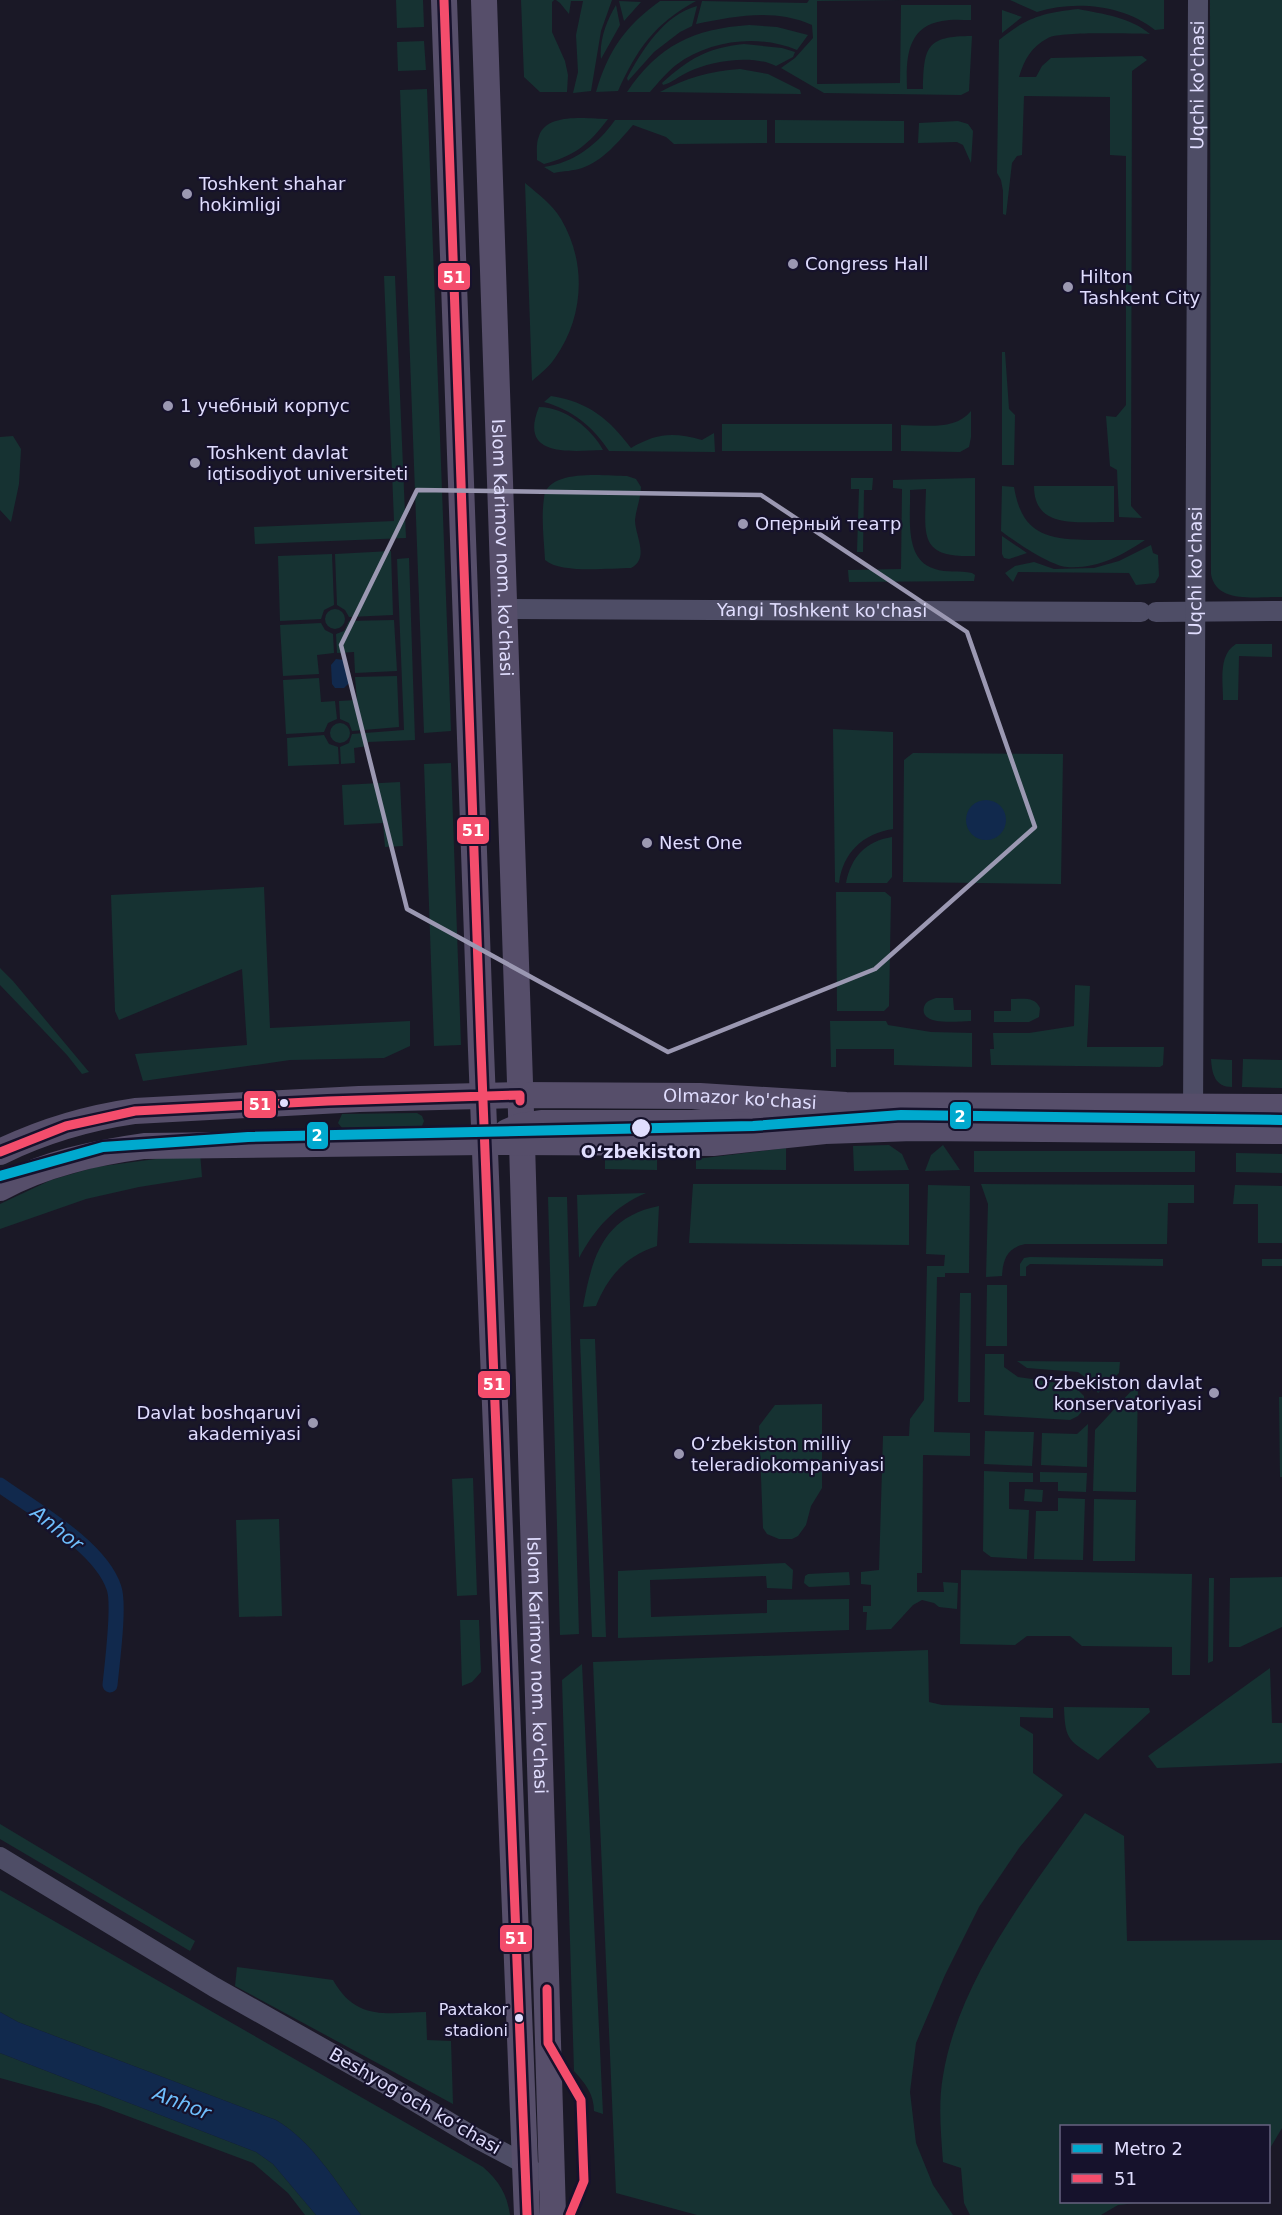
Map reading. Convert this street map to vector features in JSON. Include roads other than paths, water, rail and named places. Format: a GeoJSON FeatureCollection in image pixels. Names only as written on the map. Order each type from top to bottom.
{"type":"FeatureCollection","features":[{"type":"Feature","properties":{"kind":"main road"},"geometry":{"type":"LineString","coordinates":[[444,0],[460,455],[499,453]]}},
{"type":"Feature","properties":{"kind":"main road","name":"Islom Karimov nom. ko'chasi"},"geometry":{"type":"LineString","coordinates":[[484,0],[522,1134],[553,2215]]}},
{"type":"Feature","properties":{"kind":"main road"},"geometry":{"type":"LineString","coordinates":[[447,78],[487,76]]}},
{"type":"Feature","properties":{"kind":"main road","name":"Islom Karimov nom. ko'chasi"},"geometry":{"type":"LineString","coordinates":[[460,455],[527,2215]]}},
{"type":"Feature","properties":{"kind":"main road","name":"Olmazor ko'chasi"},"geometry":{"type":"LineString","coordinates":[[0,1152],[30,1137],[101,1116],[135,1111],[338,1100],[483,1095],[700,1096],[1193,1126],[1282,1107]]}},
{"type":"Feature","properties":{"kind":"main road"},"geometry":{"type":"LineString","coordinates":[[522,1134],[541,1123],[715,1121],[846,1105]]}},
{"type":"Feature","properties":{"kind":"main road"},"geometry":{"type":"LineString","coordinates":[[0,1188],[73,1159],[104,1151],[144,1146],[485,1142],[522,1134],[713,1143],[787,1134],[863,1129],[1193,1126],[1282,1131]]}},
{"type":"Feature","properties":{"kind":"main road"},"geometry":{"type":"LineString","coordinates":[[500,1529],[533,1528]]}},
{"type":"Feature","properties":{"kind":"main road"},"geometry":{"type":"LineString","coordinates":[[511,1809],[541,1808]]}},
{"type":"Feature","properties":{"kind":"street","name":"Uqchi ko'chasi"},"geometry":{"type":"LineString","coordinates":[[1193,1126],[1198,0]]}},
{"type":"Feature","properties":{"kind":"street","name":"Yangi Toshkent ko'chasi"},"geometry":{"type":"LineString","coordinates":[[504,609],[1195,613],[1282,611]]}},
{"type":"Feature","properties":{"kind":"street"},"geometry":{"type":"LineString","coordinates":[[1193,1126],[1282,1143]]}},
{"type":"Feature","properties":{"kind":"street","name":"Beshyogʻoch koʻchasi"},"geometry":{"type":"LineString","coordinates":[[0,1857],[214,1987],[474,2137],[526,2169],[553,2189]]}},
{"type":"Feature","properties":{"kind":"street","name":"Beshyogʻoch koʻchasi"},"geometry":{"type":"LineString","coordinates":[[0,1866],[526,2169]]}},
{"type":"Feature","properties":{"kind":"water"},"geometry":{"type":"Polygon","coordinates":[[[336,659],[344,660],[348,664],[349,683],[344,688],[335,688],[332,684],[331,665],[336,659]]]}},
{"type":"Feature","properties":{"kind":"water"},"geometry":{"type":"Polygon","coordinates":[[[986,800],[994,801],[1000,806],[1005,812],[1005,828],[1000,834],[994,839],[986,840],[978,839],[972,834],[967,828],[966,820],[967,812],[972,806],[978,801],[986,800]]]}},
{"type":"Feature","properties":{"kind":"water","name":"Anhor"},"geometry":{"type":"Polygon","coordinates":[[[0,2012],[18,2022],[276,2120],[312,2150],[361,2215],[316,2215],[273,2164],[256,2152],[0,2053],[0,2012]]]}},
{"type":"Feature","properties":{"kind":"waterway","name":"Anhor"},"geometry":{"type":"LineString","coordinates":[[0,1485],[65,1530],[96,1558],[107,1573],[116,1596],[110,1685]]}},
{"type":"Feature","properties":{"kind":"metro line","name":"2"},"geometry":{"type":"LineString","coordinates":[[0,1176],[103,1147],[248,1137],[753,1126],[901,1115],[1282,1120]]}},
{"type":"Feature","properties":{"kind":"place","name":"Toshkent shahar hokimligi"},"geometry":{"type":"Point","coordinates":[187,194]}},
{"type":"Feature","properties":{"kind":"place","name":"Congress Hall"},"geometry":{"type":"Point","coordinates":[793,264]}},
{"type":"Feature","properties":{"kind":"place","name":"Hilton Tashkent City"},"geometry":{"type":"Point","coordinates":[1068,287]}},
{"type":"Feature","properties":{"kind":"place","name":"1 учебный корпус"},"geometry":{"type":"Point","coordinates":[168,406]}},
{"type":"Feature","properties":{"kind":"place","name":"Toshkent davlat iqtisodiyot universiteti"},"geometry":{"type":"Point","coordinates":[195,463]}},
{"type":"Feature","properties":{"kind":"place","name":"Оперный театр"},"geometry":{"type":"Point","coordinates":[743,524]}},
{"type":"Feature","properties":{"kind":"place","name":"Nest One"},"geometry":{"type":"Point","coordinates":[647,843]}},
{"type":"Feature","properties":{"kind":"place","name":"Oʻzbekiston"},"geometry":{"type":"Point","coordinates":[641,1128]}},
{"type":"Feature","properties":{"kind":"place","name":"O’zbekiston davlat konservatoriyasi"},"geometry":{"type":"Point","coordinates":[1214,1393]}},
{"type":"Feature","properties":{"kind":"place","name":"Davlat boshqaruvi akademiyasi"},"geometry":{"type":"Point","coordinates":[313,1423]}},
{"type":"Feature","properties":{"kind":"place","name":"Oʻzbekiston milliy teleradiokompaniyasi"},"geometry":{"type":"Point","coordinates":[679,1454]}},
{"type":"Feature","properties":{"kind":"place","name":"Paxtakor stadioni"},"geometry":{"type":"Point","coordinates":[519,2018]}}]}
